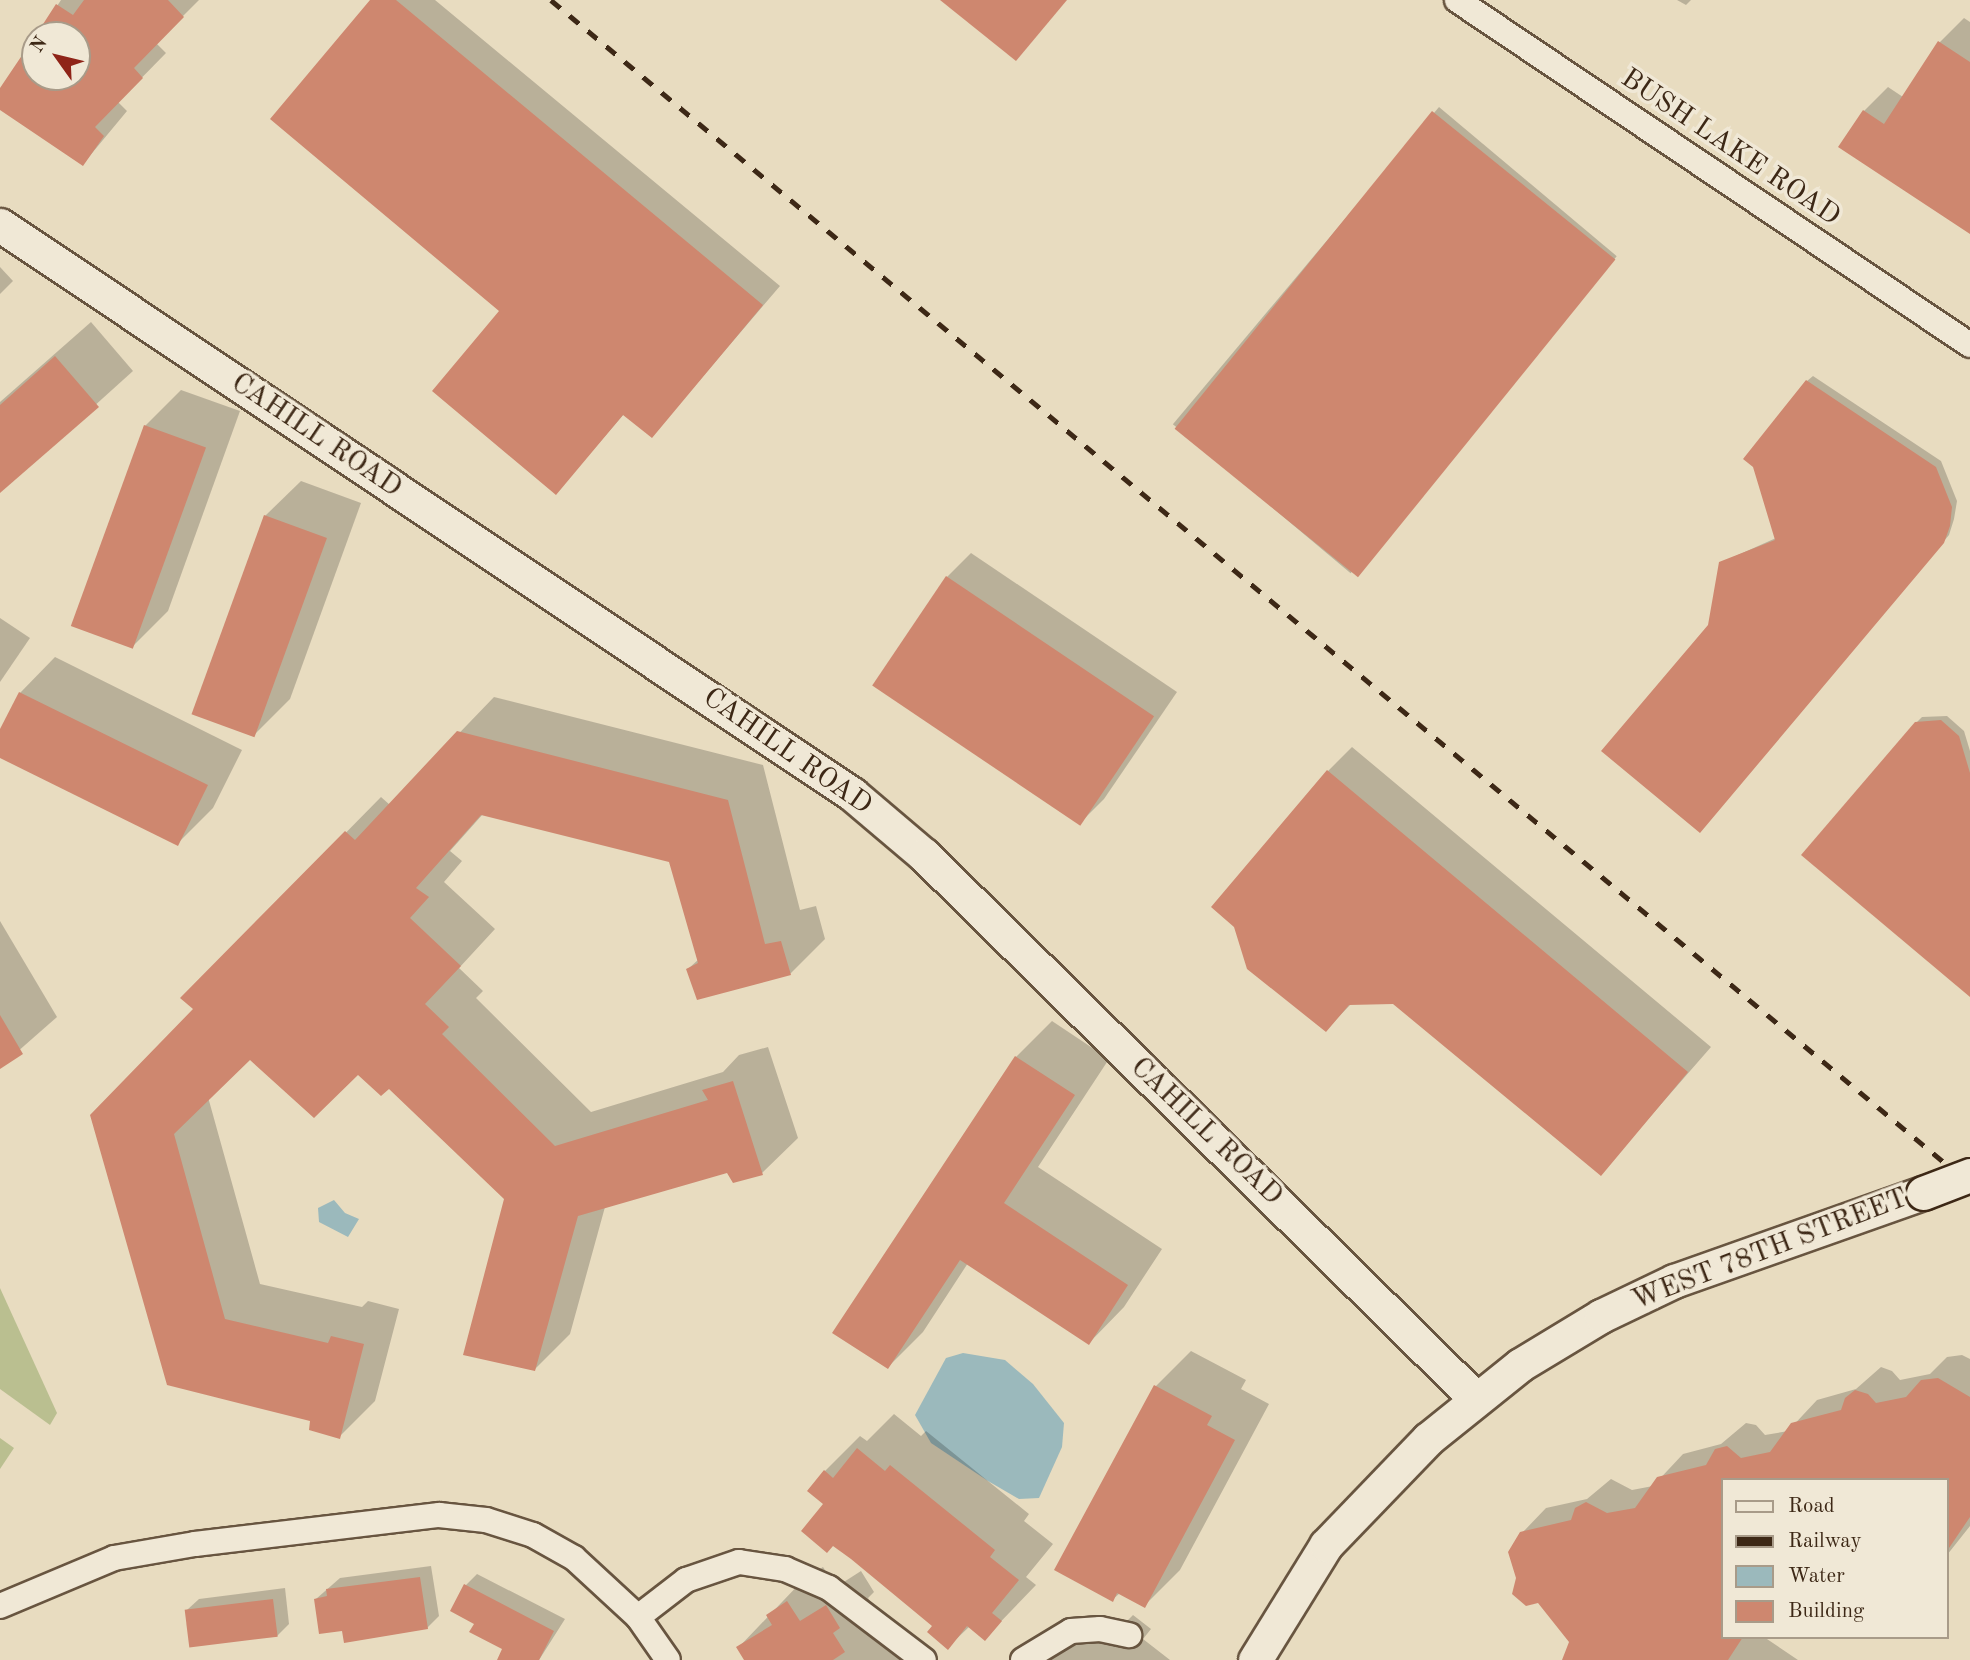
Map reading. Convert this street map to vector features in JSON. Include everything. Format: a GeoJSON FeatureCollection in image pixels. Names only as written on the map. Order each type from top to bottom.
{"type":"FeatureCollection","features":[{"type":"Feature","properties":{"kind":"street","name":"BUSH LAKE ROAD"},"geometry":{"type":"LineString","coordinates":[[1457,0],[1970,345]]}},
{"type":"Feature","properties":{"kind":"street","name":"CAHILL ROAD"},"geometry":{"type":"LineString","coordinates":[[0,225],[852,793],[924,855],[1476,1399]]}},
{"type":"Feature","properties":{"kind":"street","name":"WEST 78TH STREET"},"geometry":{"type":"LineString","coordinates":[[1255,1660],[1326,1545],[1428,1439],[1476,1399],[1559,1339],[1674,1281],[1970,1175]]}},
{"type":"Feature","properties":{"kind":"street"},"geometry":{"type":"LineString","coordinates":[[0,1606],[114,1558],[235,1538],[439,1515],[486,1520],[533,1535],[574,1558],[638,1617],[668,1660]]}},
{"type":"Feature","properties":{"kind":"street"},"geometry":{"type":"LineString","coordinates":[[638,1617],[686,1580],[739,1562],[785,1569],[829,1588],[924,1660]]}},
{"type":"Feature","properties":{"kind":"street"},"geometry":{"type":"LineString","coordinates":[[1023,1660],[1071,1631],[1100,1629],[1129,1635]]}},
{"type":"Feature","properties":{"kind":"green space"},"geometry":{"type":"Polygon","coordinates":[[[0,1288],[57,1413],[50,1425],[0,1389],[0,1288]]]}},
{"type":"Feature","properties":{"kind":"green space"},"geometry":{"type":"Polygon","coordinates":[[[0,1438],[14,1448],[0,1469],[0,1438]]]}},
{"type":"Feature","properties":{"kind":"water"},"geometry":{"type":"Polygon","coordinates":[[[334,1200],[345,1213],[359,1219],[348,1237],[319,1222],[318,1208],[334,1200]]]}},
{"type":"Feature","properties":{"kind":"water"},"geometry":{"type":"Polygon","coordinates":[[[963,1353],[1005,1360],[1033,1384],[1064,1423],[1062,1447],[1039,1498],[1019,1499],[931,1443],[915,1415],[946,1358],[963,1353]]]}},
{"type":"Feature","properties":{"kind":"building"},"geometry":{"type":"Polygon","coordinates":[[[84,0],[168,0],[184,17],[134,68],[143,78],[95,127],[104,136],[83,166],[0,110],[0,88],[21,57],[21,91],[91,91],[91,21],[45,21],[56,4],[73,15],[84,0]]]}},
{"type":"Feature","properties":{"kind":"building"},"geometry":{"type":"Polygon","coordinates":[[[370,0],[396,0],[763,305],[652,438],[623,415],[556,495],[432,391],[499,311],[270,119],[370,0]]]}},
{"type":"Feature","properties":{"kind":"building"},"geometry":{"type":"Polygon","coordinates":[[[940,0],[1067,0],[1016,61],[940,0]]]}},
{"type":"Feature","properties":{"kind":"building"},"geometry":{"type":"Polygon","coordinates":[[[1938,41],[1970,62],[1970,234],[1838,147],[1863,110],[1884,124],[1938,41]]]}},
{"type":"Feature","properties":{"kind":"building"},"geometry":{"type":"Polygon","coordinates":[[[1432,111],[1615,260],[1358,577],[1175,429],[1432,111]]]}},
{"type":"Feature","properties":{"kind":"building"},"geometry":{"type":"Polygon","coordinates":[[[55,356],[99,407],[0,493],[0,405],[55,356]]]}},
{"type":"Feature","properties":{"kind":"building"},"geometry":{"type":"Polygon","coordinates":[[[1806,380],[1936,467],[1952,507],[1950,526],[1944,543],[1700,833],[1601,751],[1708,625],[1719,562],[1775,540],[1753,467],[1743,459],[1806,380]]]}},
{"type":"Feature","properties":{"kind":"building"},"geometry":{"type":"Polygon","coordinates":[[[144,425],[206,448],[133,649],[71,626],[144,425]]]}},
{"type":"Feature","properties":{"kind":"building"},"geometry":{"type":"Polygon","coordinates":[[[264,515],[327,538],[254,737],[191,714],[264,515]]]}},
{"type":"Feature","properties":{"kind":"building"},"geometry":{"type":"Polygon","coordinates":[[[946,576],[1154,716],[1080,826],[872,685],[946,576]]]}},
{"type":"Feature","properties":{"kind":"building"},"geometry":{"type":"Polygon","coordinates":[[[19,692],[208,785],[178,846],[0,758],[0,729],[19,692]]]}},
{"type":"Feature","properties":{"kind":"building"},"geometry":{"type":"Polygon","coordinates":[[[1941,720],[1959,736],[1970,773],[1970,997],[1801,855],[1915,722],[1941,720]]]}},
{"type":"Feature","properties":{"kind":"building"},"geometry":{"type":"Polygon","coordinates":[[[457,731],[728,800],[765,944],[781,941],[791,975],[697,1000],[686,969],[698,963],[669,862],[481,815],[416,888],[429,897],[410,918],[461,966],[425,1004],[449,1027],[442,1034],[555,1146],[708,1100],[702,1090],[733,1081],[763,1175],[733,1183],[727,1173],[578,1216],[535,1371],[463,1355],[504,1199],[389,1089],[381,1096],[358,1075],[314,1118],[250,1060],[174,1134],[225,1319],[328,1343],[331,1336],[364,1344],[340,1439],[309,1430],[310,1421],[167,1385],[90,1115],[193,1009],[180,998],[345,831],[355,840],[457,731]]]}},
{"type":"Feature","properties":{"kind":"building"},"geometry":{"type":"Polygon","coordinates":[[[1327,770],[1688,1072],[1601,1176],[1393,1004],[1349,1005],[1326,1032],[1247,969],[1234,927],[1211,907],[1327,770]]]}},
{"type":"Feature","properties":{"kind":"building"},"geometry":{"type":"Polygon","coordinates":[[[0,1015],[23,1054],[0,1069],[0,1015]]]}},
{"type":"Feature","properties":{"kind":"building"},"geometry":{"type":"Polygon","coordinates":[[[1015,1056],[1075,1095],[1004,1203],[1128,1285],[1089,1345],[960,1260],[888,1369],[832,1333],[1015,1056]]]}},
{"type":"Feature","properties":{"kind":"building"},"geometry":{"type":"Polygon","coordinates":[[[1938,1378],[1970,1397],[1970,1517],[1949,1548],[1949,1478],[1722,1478],[1722,1639],[1742,1639],[1728,1660],[1562,1660],[1569,1642],[1538,1603],[1526,1606],[1512,1594],[1516,1578],[1508,1552],[1520,1532],[1571,1520],[1575,1508],[1586,1502],[1607,1513],[1635,1508],[1657,1477],[1706,1465],[1715,1449],[1727,1446],[1741,1458],[1770,1452],[1791,1423],[1841,1410],[1845,1398],[1855,1390],[1868,1394],[1876,1403],[1906,1397],[1921,1380],[1938,1378]]]}},
{"type":"Feature","properties":{"kind":"building"},"geometry":{"type":"Polygon","coordinates":[[[1154,1385],[1212,1416],[1207,1425],[1235,1440],[1145,1608],[1117,1593],[1113,1602],[1054,1570],[1154,1385]]]}},
{"type":"Feature","properties":{"kind":"building"},"geometry":{"type":"Polygon","coordinates":[[[857,1448],[885,1471],[890,1465],[995,1550],[990,1557],[1019,1580],[992,1613],[1002,1621],[985,1641],[967,1626],[948,1650],[927,1632],[932,1626],[851,1559],[833,1546],[827,1553],[801,1531],[823,1504],[807,1491],[824,1470],[833,1478],[857,1448]]]}},
{"type":"Feature","properties":{"kind":"building"},"geometry":{"type":"Polygon","coordinates":[[[420,1577],[428,1629],[344,1643],[342,1631],[319,1634],[314,1599],[327,1596],[326,1589],[420,1577]]]}},
{"type":"Feature","properties":{"kind":"building"},"geometry":{"type":"Polygon","coordinates":[[[464,1584],[554,1631],[539,1660],[497,1660],[502,1649],[469,1632],[474,1624],[450,1611],[464,1584]]]}},
{"type":"Feature","properties":{"kind":"building"},"geometry":{"type":"Polygon","coordinates":[[[273,1599],[278,1637],[189,1648],[185,1610],[273,1599]]]}},
{"type":"Feature","properties":{"kind":"building"},"geometry":{"type":"Polygon","coordinates":[[[787,1601],[800,1621],[826,1605],[840,1628],[833,1633],[845,1652],[833,1660],[744,1660],[736,1647],[772,1625],[766,1615],[787,1601]]]}},
{"type":"Feature","properties":{"kind":"railway"},"geometry":{"type":"LineString","coordinates":[[551,0],[1970,1184]]}}]}
